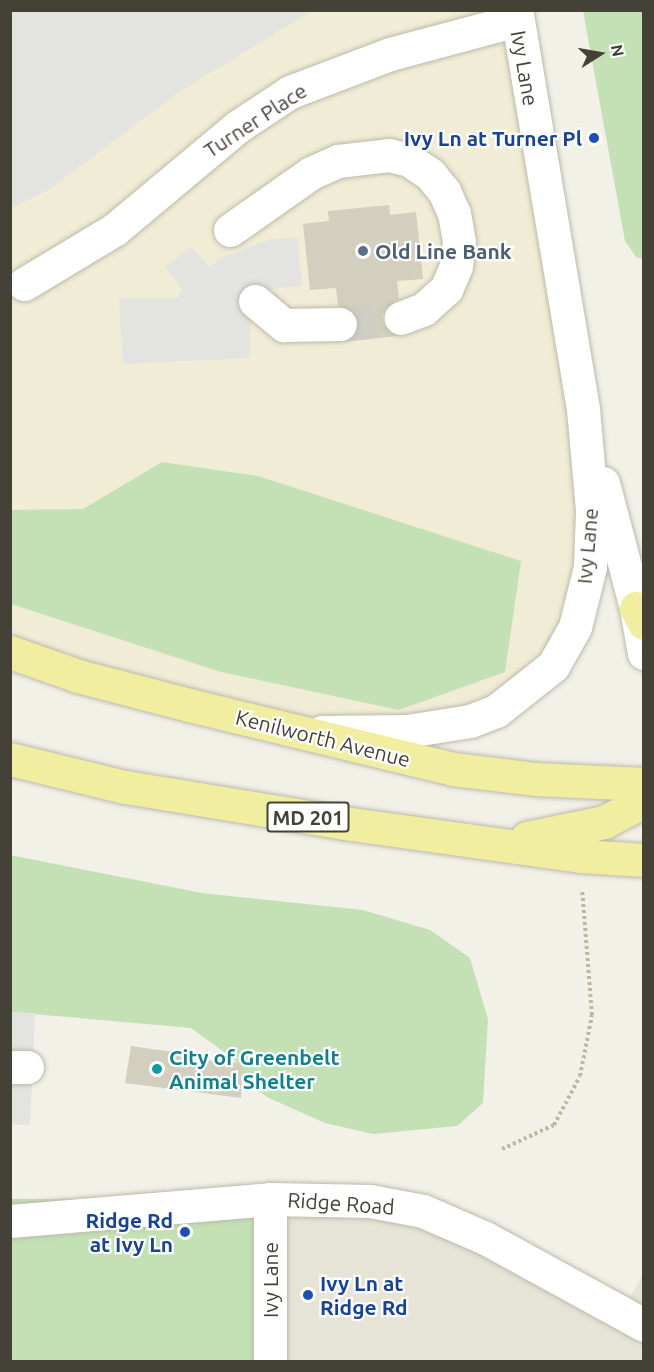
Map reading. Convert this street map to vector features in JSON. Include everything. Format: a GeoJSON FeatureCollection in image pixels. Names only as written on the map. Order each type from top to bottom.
{"type":"FeatureCollection","features":[{"type":"Feature","properties":{"kind":"main road","name":"Kenilworth Avenue"},"geometry":{"type":"LineString","coordinates":[[10,652],[78,676],[453,769],[534,779],[644,784]]}},
{"type":"Feature","properties":{"kind":"main road","name":"MD 201"},"geometry":{"type":"LineString","coordinates":[[10,759],[125,787],[581,856],[644,860]]}},
{"type":"Feature","properties":{"kind":"main road"},"geometry":{"type":"LineString","coordinates":[[492,843],[604,822],[644,801]]}},
{"type":"Feature","properties":{"kind":"street","name":"Turner Place"},"geometry":{"type":"LineString","coordinates":[[24,284],[114,230],[237,127],[290,92],[390,54],[516,15]]}},
{"type":"Feature","properties":{"kind":"street","name":"Ivy Lane"},"geometry":{"type":"LineString","coordinates":[[309,732],[407,730],[470,721],[518,697],[553,666],[575,627],[590,567],[592,510],[583,409],[516,15]]}},
{"type":"Feature","properties":{"kind":"street"},"geometry":{"type":"LineString","coordinates":[[230,230],[311,173],[338,161],[389,155],[409,160],[430,174],[454,213],[459,242],[456,266],[446,289],[424,309],[401,318]]}},
{"type":"Feature","properties":{"kind":"street"},"geometry":{"type":"LineString","coordinates":[[255,301],[284,325],[340,324]]}},
{"type":"Feature","properties":{"kind":"street","name":"Ivy Lane"},"geometry":{"type":"LineString","coordinates":[[583,409],[640,615],[644,653]]}},
{"type":"Feature","properties":{"kind":"street","name":"Ivy Lane"},"geometry":{"type":"LineString","coordinates":[[270,1199],[270,1362]]}},
{"type":"Feature","properties":{"kind":"street","name":"Ridge Road"},"geometry":{"type":"LineString","coordinates":[[10,1221],[270,1199],[370,1201],[423,1211],[485,1238],[644,1325]]}},
{"type":"Feature","properties":{"kind":"path"},"geometry":{"type":"LineString","coordinates":[[502,1149],[554,1125],[580,1076],[592,1015],[581,856]]}},
{"type":"Feature","properties":{"kind":"shaded area"},"geometry":{"type":"Polygon","coordinates":[[[11,10],[312,11],[182,90],[48,190],[11,209],[11,10]]]}},
{"type":"Feature","properties":{"kind":"shaded area"},"geometry":{"type":"Polygon","coordinates":[[[11,11],[516,11],[590,567],[518,697],[309,732],[11,652],[11,11]]]}},
{"type":"Feature","properties":{"kind":"shaded area"},"geometry":{"type":"Polygon","coordinates":[[[297,237],[302,286],[271,289],[250,327],[250,358],[123,364],[119,298],[177,298],[183,289],[165,267],[191,247],[210,267],[220,258],[268,240],[297,237]]]}},
{"type":"Feature","properties":{"kind":"shaded area"},"geometry":{"type":"Polygon","coordinates":[[[11,1012],[35,1013],[30,1125],[11,1124],[11,1012]]]}},
{"type":"Feature","properties":{"kind":"shaded area"},"geometry":{"type":"Polygon","coordinates":[[[270,1199],[370,1201],[621,1313],[643,1275],[643,1361],[270,1362],[270,1199]]]}},
{"type":"Feature","properties":{"kind":"green space"},"geometry":{"type":"Polygon","coordinates":[[[583,11],[643,11],[643,259],[636,257],[625,241],[583,11]]]}},
{"type":"Feature","properties":{"kind":"green space"},"geometry":{"type":"Polygon","coordinates":[[[162,462],[258,476],[521,561],[505,672],[399,710],[221,672],[11,604],[11,510],[83,509],[162,462]]]}},
{"type":"Feature","properties":{"kind":"green space"},"geometry":{"type":"Polygon","coordinates":[[[10,855],[202,893],[363,910],[430,930],[470,958],[488,1019],[483,1103],[457,1126],[373,1134],[325,1123],[269,1098],[246,1083],[235,1060],[191,1028],[11,1012],[10,855]]]}},
{"type":"Feature","properties":{"kind":"green space"},"geometry":{"type":"Polygon","coordinates":[[[10,1199],[270,1199],[270,1361],[10,1361],[10,1199]]]}},
{"type":"Feature","properties":{"kind":"building","name":"Old Line Bank"},"geometry":{"type":"Polygon","coordinates":[[[389,205],[390,215],[416,212],[423,279],[397,281],[399,299],[387,306],[382,316],[384,325],[397,336],[344,342],[357,333],[356,315],[338,305],[336,288],[310,290],[303,224],[329,221],[328,211],[389,205]]]}},
{"type":"Feature","properties":{"kind":"building"},"geometry":{"type":"Polygon","coordinates":[[[131,1046],[188,1054],[187,1059],[242,1063],[241,1098],[125,1083],[131,1046]]]}},
{"type":"Feature","properties":{"kind":"tunnel"},"geometry":{"type":"LineString","coordinates":[[340,324],[401,318]]}},
{"type":"Feature","properties":{"kind":"place","name":"Ivy Ln at Turner Pl"},"geometry":{"type":"Point","coordinates":[594,138]}},
{"type":"Feature","properties":{"kind":"place","name":"Old Line Bank"},"geometry":{"type":"Point","coordinates":[363,251]}},
{"type":"Feature","properties":{"kind":"place","name":"City of Greenbelt Animal Shelter"},"geometry":{"type":"Point","coordinates":[157,1069]}},
{"type":"Feature","properties":{"kind":"place","name":"Ridge Rd at Ivy Ln"},"geometry":{"type":"Point","coordinates":[185,1232]}},
{"type":"Feature","properties":{"kind":"place","name":"Ivy Ln at Ridge Rd"},"geometry":{"type":"Point","coordinates":[308,1295]}}]}
